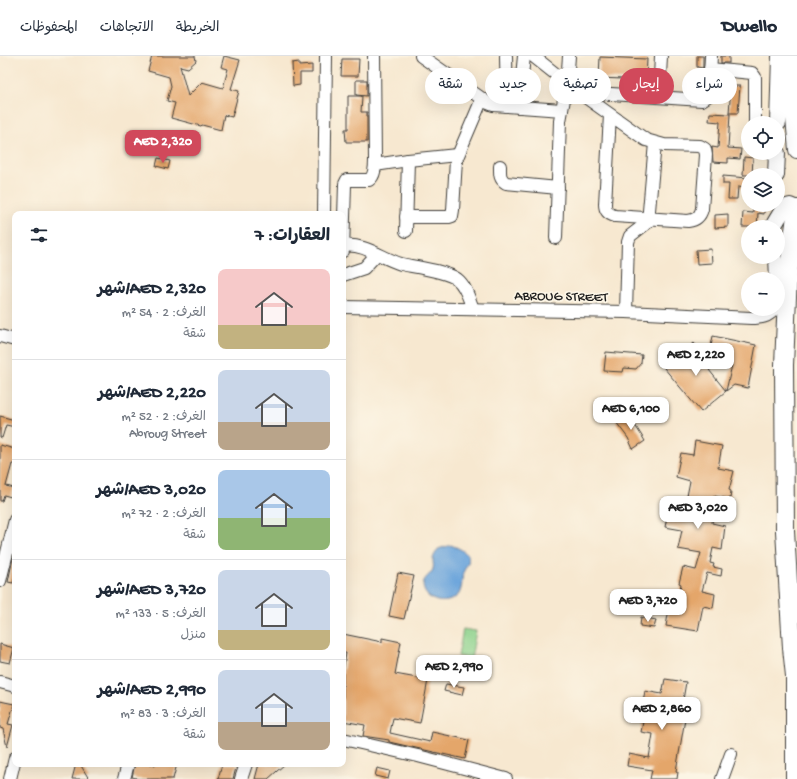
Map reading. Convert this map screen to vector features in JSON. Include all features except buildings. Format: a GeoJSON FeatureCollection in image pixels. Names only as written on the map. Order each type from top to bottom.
{"type":"FeatureCollection","features":[{"type":"Feature","properties":{"kind":"highway"},"geometry":{"type":"LineString","coordinates":[[796,779],[795,659],[785,531],[785,336],[788,274],[797,209]]}},
{"type":"Feature","properties":{"kind":"main road"},"geometry":{"type":"LineString","coordinates":[[778,116],[780,56]]}},
{"type":"Feature","properties":{"kind":"main road"},"geometry":{"type":"LineString","coordinates":[[793,56],[793,108],[797,150]]}},
{"type":"Feature","properties":{"kind":"main road"},"geometry":{"type":"LineString","coordinates":[[778,220],[784,208],[790,206],[797,209]]}},
{"type":"Feature","properties":{"kind":"street"},"geometry":{"type":"LineString","coordinates":[[324,211],[326,56]]}},
{"type":"Feature","properties":{"kind":"street"},"geometry":{"type":"LineString","coordinates":[[344,211],[345,184],[347,180],[369,180],[373,176],[375,165],[374,56]]}},
{"type":"Feature","properties":{"kind":"street"},"geometry":{"type":"LineString","coordinates":[[421,56],[482,99],[494,105],[562,110]]}},
{"type":"Feature","properties":{"kind":"street"},"geometry":{"type":"LineString","coordinates":[[506,56],[513,106]]}},
{"type":"Feature","properties":{"kind":"street"},"geometry":{"type":"LineString","coordinates":[[513,106],[524,56]]}},
{"type":"Feature","properties":{"kind":"street"},"geometry":{"type":"LineString","coordinates":[[533,56],[549,70]]}},
{"type":"Feature","properties":{"kind":"street"},"geometry":{"type":"LineString","coordinates":[[569,56],[569,68]]}},
{"type":"Feature","properties":{"kind":"street"},"geometry":{"type":"LineString","coordinates":[[660,68],[661,56]]}},
{"type":"Feature","properties":{"kind":"street"},"geometry":{"type":"LineString","coordinates":[[710,68],[711,56]]}},
{"type":"Feature","properties":{"kind":"street"},"geometry":{"type":"LineString","coordinates":[[737,72],[752,73],[755,77],[755,116]]}},
{"type":"Feature","properties":{"kind":"street"},"geometry":{"type":"LineString","coordinates":[[406,217],[452,216],[457,155],[482,99]]}},
{"type":"Feature","properties":{"kind":"street"},"geometry":{"type":"LineString","coordinates":[[556,238],[562,110],[564,104]]}},
{"type":"Feature","properties":{"kind":"street"},"geometry":{"type":"LineString","coordinates":[[594,104],[610,115],[639,136],[655,143],[664,145],[700,146],[705,149],[706,155],[702,209],[697,218],[693,220],[610,215],[605,208],[610,115]]}},
{"type":"Feature","properties":{"kind":"street"},"geometry":{"type":"LineString","coordinates":[[626,312],[628,242],[630,236],[646,224],[648,218],[655,143]]}},
{"type":"Feature","properties":{"kind":"street"},"geometry":{"type":"LineString","coordinates":[[375,165],[457,155]]}},
{"type":"Feature","properties":{"kind":"street"},"geometry":{"type":"LineString","coordinates":[[406,231],[408,160]]}},
{"type":"Feature","properties":{"kind":"street"},"geometry":{"type":"LineString","coordinates":[[500,166],[500,175],[506,183],[558,188]]}},
{"type":"Feature","properties":{"kind":"street"},"geometry":{"type":"LineString","coordinates":[[346,246],[361,247],[400,263],[451,275],[463,284],[473,309]]}},
{"type":"Feature","properties":{"kind":"street"},"geometry":{"type":"LineString","coordinates":[[346,274],[364,268],[377,254]]}},
{"type":"Feature","properties":{"kind":"street","name":"ABROUG STREET"},"geometry":{"type":"LineString","coordinates":[[346,307],[626,312],[751,318],[760,318],[765,316]]}},
{"type":"Feature","properties":{"kind":"street"},"geometry":{"type":"LineString","coordinates":[[0,336],[12,339]]}},
{"type":"Feature","properties":{"kind":"street"},"geometry":{"type":"LineString","coordinates":[[0,581],[12,532]]}},
{"type":"Feature","properties":{"kind":"street"},"geometry":{"type":"LineString","coordinates":[[0,682],[12,685]]}},
{"type":"Feature","properties":{"kind":"street"},"geometry":{"type":"LineString","coordinates":[[346,740],[418,756],[506,779]]}},
{"type":"Feature","properties":{"kind":"street"},"geometry":{"type":"LineString","coordinates":[[722,779],[730,754]]}},
{"type":"Feature","properties":{"kind":"street"},"geometry":{"type":"LineString","coordinates":[[10,779],[13,767]]}},
{"type":"Feature","properties":{"kind":"street"},"geometry":{"type":"LineString","coordinates":[[124,779],[127,767]]}},
{"type":"Feature","properties":{"kind":"street"},"geometry":{"type":"LineString","coordinates":[[241,779],[245,767]]}},
{"type":"Feature","properties":{"kind":"green space"},"geometry":{"type":"Polygon","coordinates":[[[463,629],[476,631],[471,659],[458,656],[463,629]]]}},
{"type":"Feature","properties":{"kind":"water"},"geometry":{"type":"Polygon","coordinates":[[[451,545],[466,553],[468,556],[468,563],[463,573],[460,592],[456,597],[450,600],[444,602],[438,601],[428,596],[424,590],[423,584],[433,569],[433,559],[438,549],[451,545]]]}}]}
